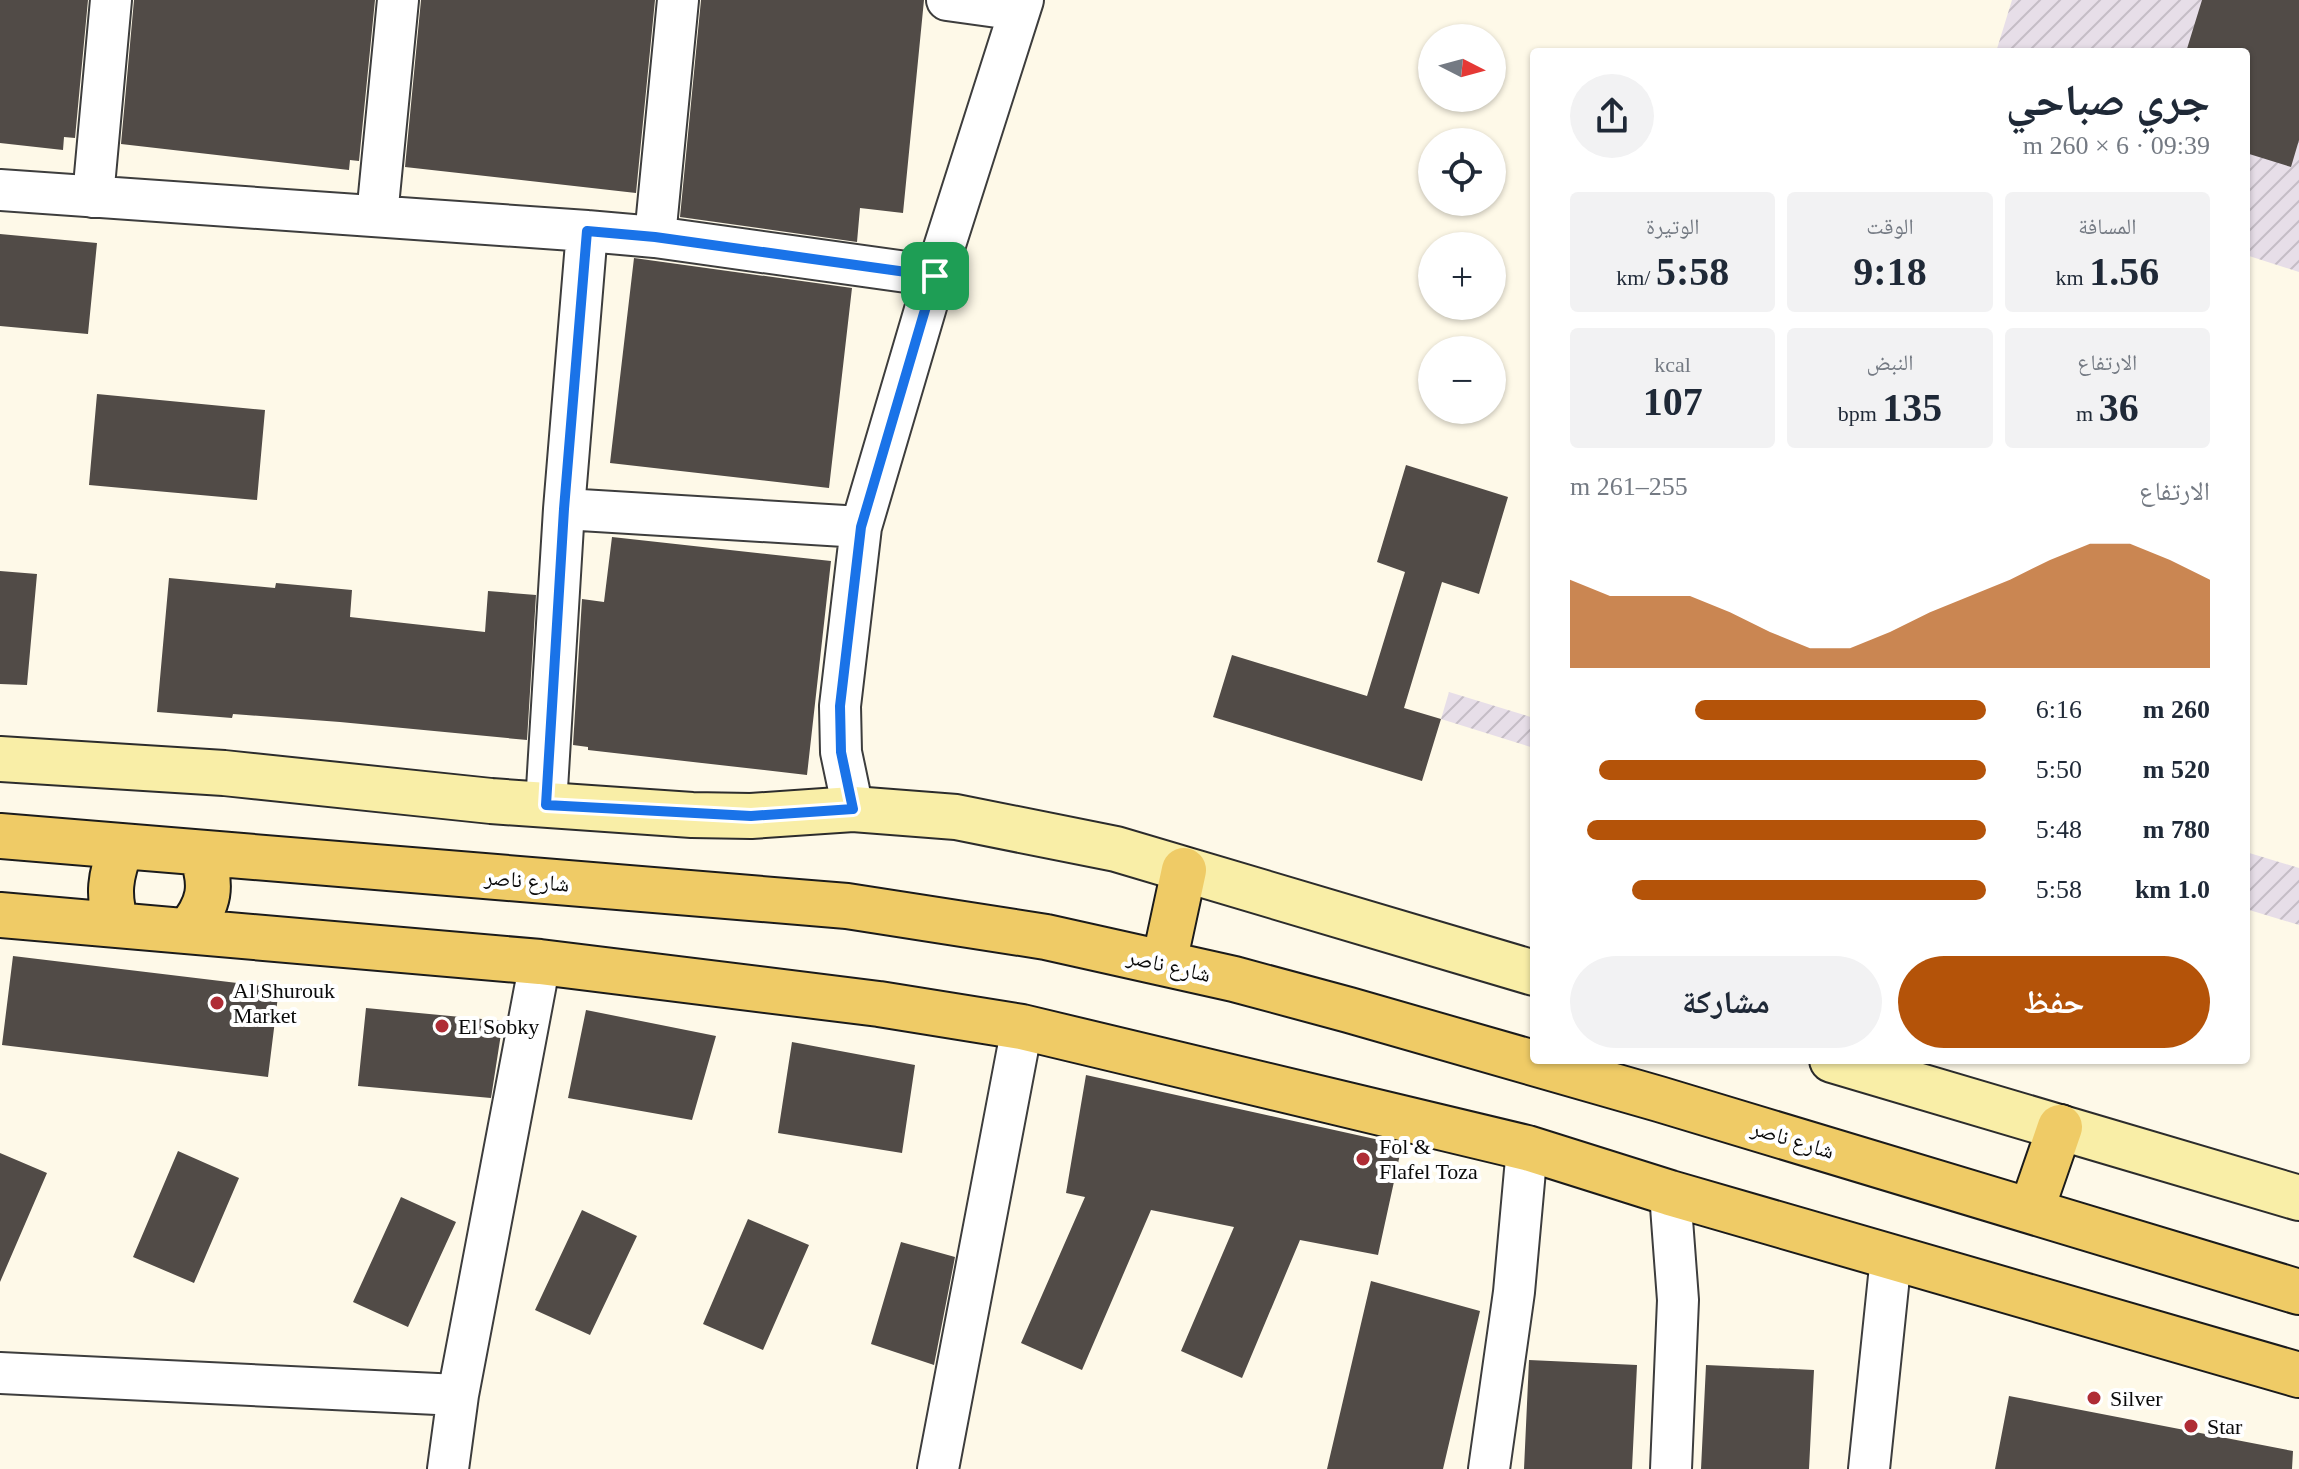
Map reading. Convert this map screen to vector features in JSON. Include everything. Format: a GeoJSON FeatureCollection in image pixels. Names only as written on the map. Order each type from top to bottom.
{"type":"FeatureCollection","features":[{"type":"Feature","properties":{"kind":"main road","name":"شارع ناصر"},"geometry":{"type":"LineString","coordinates":[[0,836],[847,906],[1046,937],[1164,963],[1234,979],[1530,1062]]}},
{"type":"Feature","properties":{"kind":"main road"},"geometry":{"type":"LineString","coordinates":[[117,925],[110,906],[109,885],[122,846]]}},
{"type":"Feature","properties":{"kind":"main road"},"geometry":{"type":"LineString","coordinates":[[188,931],[202,915],[208,895],[208,873],[201,853]]}},
{"type":"Feature","properties":{"kind":"main road"},"geometry":{"type":"LineString","coordinates":[[1164,963],[1184,870]]}},
{"type":"Feature","properties":{"kind":"main road"},"geometry":{"type":"LineString","coordinates":[[0,915],[540,962],[879,1004],[1022,1027],[1527,1148],[1670,1193],[2299,1375]]}},
{"type":"Feature","properties":{"kind":"main road","name":"شارع ناصر"},"geometry":{"type":"LineString","coordinates":[[1538,1064],[2299,1292]]}},
{"type":"Feature","properties":{"kind":"main road"},"geometry":{"type":"LineString","coordinates":[[2031,1211],[2060,1127]]}},
{"type":"Feature","properties":{"kind":"street"},"geometry":{"type":"LineString","coordinates":[[93,197],[111,0]]}},
{"type":"Feature","properties":{"kind":"street"},"geometry":{"type":"LineString","coordinates":[[377,216],[398,0]]}},
{"type":"Feature","properties":{"kind":"street"},"geometry":{"type":"LineString","coordinates":[[655,237],[678,0]]}},
{"type":"Feature","properties":{"kind":"street"},"geometry":{"type":"LineString","coordinates":[[853,809],[841,752],[840,706],[861,527],[935,276],[1021,5],[947,0]]}},
{"type":"Feature","properties":{"kind":"street"},"geometry":{"type":"LineString","coordinates":[[0,190],[655,237],[935,276]]}},
{"type":"Feature","properties":{"kind":"street"},"geometry":{"type":"LineString","coordinates":[[546,805],[564,509],[587,231]]}},
{"type":"Feature","properties":{"kind":"street"},"geometry":{"type":"LineString","coordinates":[[564,509],[861,527]]}},
{"type":"Feature","properties":{"kind":"street"},"geometry":{"type":"LineString","coordinates":[[0,759],[224,773],[546,805],[751,816],[853,809],[956,817],[1116,849],[1530,972]]}},
{"type":"Feature","properties":{"kind":"street"},"geometry":{"type":"LineString","coordinates":[[448,1469],[458,1395],[540,962]]}},
{"type":"Feature","properties":{"kind":"street"},"geometry":{"type":"LineString","coordinates":[[938,1469],[1022,1027]]}},
{"type":"Feature","properties":{"kind":"street"},"geometry":{"type":"LineString","coordinates":[[1846,1064],[2299,1198]]}},
{"type":"Feature","properties":{"kind":"street"},"geometry":{"type":"LineString","coordinates":[[1489,1469],[1514,1292],[1527,1148]]}},
{"type":"Feature","properties":{"kind":"street"},"geometry":{"type":"LineString","coordinates":[[1670,1193],[1678,1300],[1671,1469]]}},
{"type":"Feature","properties":{"kind":"street"},"geometry":{"type":"LineString","coordinates":[[1869,1469],[1891,1257]]}},
{"type":"Feature","properties":{"kind":"street"},"geometry":{"type":"LineString","coordinates":[[0,1373],[458,1395]]}},
{"type":"Feature","properties":{"kind":"shaded area"},"geometry":{"type":"Polygon","coordinates":[[[2012,0],[2299,0],[2299,272],[2250,256],[2250,48],[1997,48],[2012,0]]]}},
{"type":"Feature","properties":{"kind":"shaded area"},"geometry":{"type":"Polygon","coordinates":[[[1449,692],[1530,717],[1530,747],[1441,719],[1449,692]]]}},
{"type":"Feature","properties":{"kind":"shaded area"},"geometry":{"type":"Polygon","coordinates":[[[2250,853],[2299,868],[2299,925],[2250,910],[2250,853]]]}},
{"type":"Feature","properties":{"kind":"building"},"geometry":{"type":"Polygon","coordinates":[[[0,0],[88,0],[75,138],[64,137],[63,150],[0,143],[0,0]]]}},
{"type":"Feature","properties":{"kind":"building"},"geometry":{"type":"Polygon","coordinates":[[[134,0],[375,0],[359,161],[350,160],[349,170],[121,144],[134,0]]]}},
{"type":"Feature","properties":{"kind":"building"},"geometry":{"type":"Polygon","coordinates":[[[421,0],[655,0],[636,193],[405,167],[421,0]]]}},
{"type":"Feature","properties":{"kind":"building"},"geometry":{"type":"Polygon","coordinates":[[[701,0],[924,0],[903,213],[860,208],[857,242],[680,217],[701,0]]]}},
{"type":"Feature","properties":{"kind":"building"},"geometry":{"type":"Polygon","coordinates":[[[2202,0],[2299,0],[2299,140],[2291,167],[2250,154],[2250,48],[2187,48],[2202,0]]]}},
{"type":"Feature","properties":{"kind":"building"},"geometry":{"type":"Polygon","coordinates":[[[0,234],[97,243],[88,334],[0,326],[0,234]]]}},
{"type":"Feature","properties":{"kind":"building"},"geometry":{"type":"Polygon","coordinates":[[[634,258],[852,288],[829,488],[610,463],[634,258]]]}},
{"type":"Feature","properties":{"kind":"building"},"geometry":{"type":"Polygon","coordinates":[[[97,394],[265,410],[257,500],[89,485],[97,394]]]}},
{"type":"Feature","properties":{"kind":"building"},"geometry":{"type":"Polygon","coordinates":[[[1406,465],[1508,497],[1479,594],[1442,582],[1404,708],[1441,719],[1422,781],[1213,717],[1232,655],[1367,696],[1405,572],[1377,562],[1406,465]]]}},
{"type":"Feature","properties":{"kind":"building"},"geometry":{"type":"Polygon","coordinates":[[[612,537],[831,561],[807,775],[588,750],[588,747],[573,745],[582,599],[604,602],[612,537]]]}},
{"type":"Feature","properties":{"kind":"building"},"geometry":{"type":"Polygon","coordinates":[[[0,571],[37,574],[27,685],[0,684],[0,571]]]}},
{"type":"Feature","properties":{"kind":"building"},"geometry":{"type":"Polygon","coordinates":[[[169,578],[275,588],[276,583],[352,590],[350,617],[485,632],[488,591],[536,595],[527,740],[340,722],[157,712],[169,578]]]}},
{"type":"Feature","properties":{"kind":"building"},"geometry":{"type":"Polygon","coordinates":[[[13,956],[279,988],[268,1077],[2,1045],[13,956]]]}},
{"type":"Feature","properties":{"kind":"building"},"geometry":{"type":"Polygon","coordinates":[[[366,1008],[503,1021],[491,1098],[358,1086],[366,1008]]]}},
{"type":"Feature","properties":{"kind":"building"},"geometry":{"type":"Polygon","coordinates":[[[586,1010],[716,1036],[692,1120],[568,1098],[586,1010]]]}},
{"type":"Feature","properties":{"kind":"building"},"geometry":{"type":"Polygon","coordinates":[[[792,1042],[915,1065],[902,1153],[778,1133],[792,1042]]]}},
{"type":"Feature","properties":{"kind":"building"},"geometry":{"type":"Polygon","coordinates":[[[1086,1075],[1402,1145],[1378,1255],[1300,1240],[1242,1378],[1181,1351],[1234,1227],[1151,1210],[1082,1370],[1021,1343],[1085,1197],[1066,1193],[1086,1075]]]}},
{"type":"Feature","properties":{"kind":"building"},"geometry":{"type":"Polygon","coordinates":[[[178,1151],[239,1178],[194,1283],[133,1257],[178,1151]]]}},
{"type":"Feature","properties":{"kind":"building"},"geometry":{"type":"Polygon","coordinates":[[[0,1153],[47,1173],[0,1282],[0,1153]]]}},
{"type":"Feature","properties":{"kind":"building"},"geometry":{"type":"Polygon","coordinates":[[[401,1197],[456,1222],[408,1327],[353,1302],[401,1197]]]}},
{"type":"Feature","properties":{"kind":"building"},"geometry":{"type":"Polygon","coordinates":[[[582,1210],[637,1236],[590,1335],[535,1310],[582,1210]]]}},
{"type":"Feature","properties":{"kind":"building"},"geometry":{"type":"Polygon","coordinates":[[[748,1219],[809,1245],[763,1350],[703,1324],[748,1219]]]}},
{"type":"Feature","properties":{"kind":"building"},"geometry":{"type":"Polygon","coordinates":[[[901,1242],[955,1257],[934,1365],[871,1344],[901,1242]]]}},
{"type":"Feature","properties":{"kind":"building"},"geometry":{"type":"Polygon","coordinates":[[[1371,1281],[1480,1311],[1443,1469],[1327,1469],[1371,1281]]]}},
{"type":"Feature","properties":{"kind":"building"},"geometry":{"type":"Polygon","coordinates":[[[1529,1360],[1637,1365],[1632,1469],[1524,1469],[1529,1360]]]}},
{"type":"Feature","properties":{"kind":"building"},"geometry":{"type":"Polygon","coordinates":[[[1706,1365],[1814,1370],[1809,1469],[1701,1469],[1706,1365]]]}},
{"type":"Feature","properties":{"kind":"building"},"geometry":{"type":"Polygon","coordinates":[[[2009,1396],[2293,1451],[2292,1469],[1995,1469],[2009,1396]]]}},
{"type":"Feature","properties":{"kind":"place","name":"Al Shurouk Market"},"geometry":{"type":"Point","coordinates":[217,1003]}},
{"type":"Feature","properties":{"kind":"place","name":"El Sobky"},"geometry":{"type":"Point","coordinates":[442,1026]}},
{"type":"Feature","properties":{"kind":"place","name":"Fol & Flafel Toza"},"geometry":{"type":"Point","coordinates":[1363,1159]}},
{"type":"Feature","properties":{"kind":"place","name":"Silver"},"geometry":{"type":"Point","coordinates":[2094,1398]}},
{"type":"Feature","properties":{"kind":"place","name":"Star"},"geometry":{"type":"Point","coordinates":[2191,1426]}},
{"type":"Feature","properties":{"kind":"route"},"geometry":{"type":"LineString","coordinates":[[587,231],[655,237],[935,276],[861,527],[840,706],[841,752],[853,809],[751,816],[546,805],[564,509],[587,231]]}}]}
